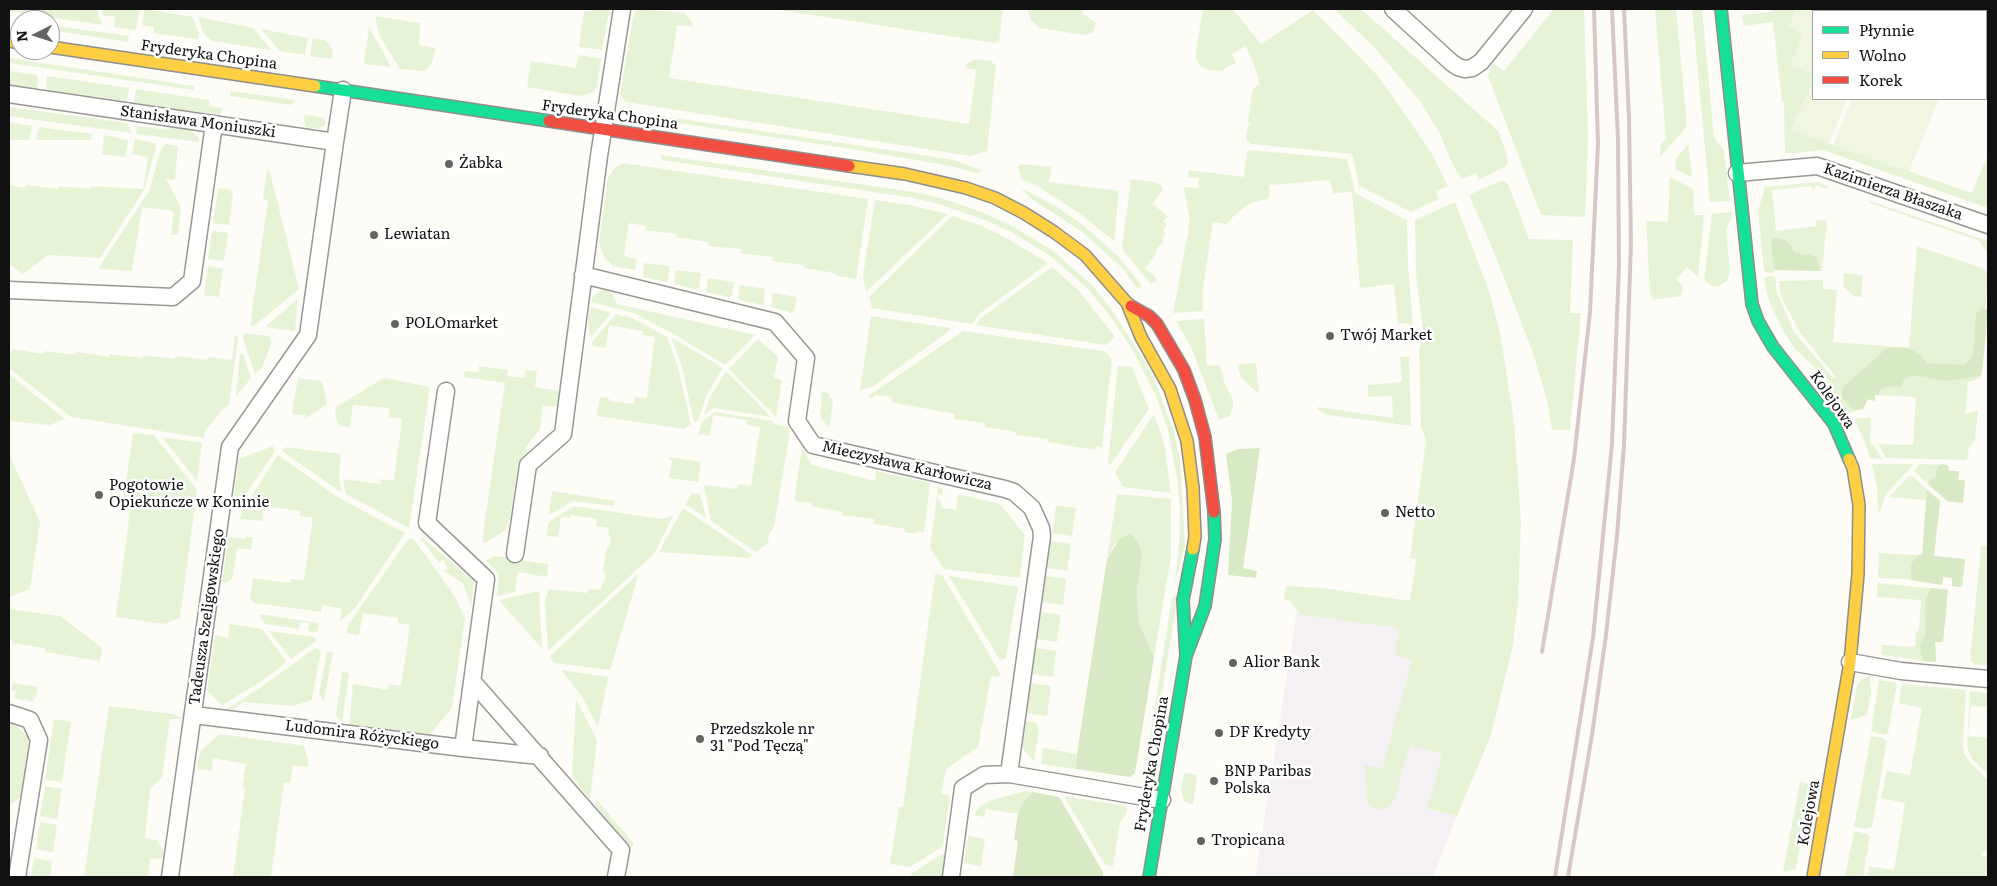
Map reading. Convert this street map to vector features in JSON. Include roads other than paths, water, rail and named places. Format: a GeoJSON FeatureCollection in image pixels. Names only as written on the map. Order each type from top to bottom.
{"type":"FeatureCollection","features":[{"type":"Feature","properties":{"kind":"street"},"geometry":{"type":"LineString","coordinates":[[515,554],[528,465],[563,434],[603,129],[622,9]]}},
{"type":"Feature","properties":{"kind":"street"},"geometry":{"type":"LineString","coordinates":[[1393,9],[1452,63],[1466,69],[1472,68],[1481,62],[1524,9]]}},
{"type":"Feature","properties":{"kind":"street","name":"Kolejowa"},"geometry":{"type":"LineString","coordinates":[[1721,9],[1737,173],[1754,310],[1773,347],[1834,424],[1853,468],[1858,505],[1860,533],[1856,615],[1850,662],[1813,877]]}},
{"type":"Feature","properties":{"kind":"street","name":"Fryderyka Chopina"},"geometry":{"type":"LineString","coordinates":[[60,48],[905,174],[966,188],[995,198],[1054,232],[1085,254],[1127,303],[1141,337],[1170,389],[1187,442],[1194,488],[1195,537],[1183,600],[1186,656]]}},
{"type":"Feature","properties":{"kind":"street"},"geometry":{"type":"LineString","coordinates":[[335,142],[342,90]]}},
{"type":"Feature","properties":{"kind":"street","name":"Stanisława Moniuszki"},"geometry":{"type":"LineString","coordinates":[[9,94],[335,142]]}},
{"type":"Feature","properties":{"kind":"street"},"geometry":{"type":"LineString","coordinates":[[9,290],[173,297],[192,281],[214,124]]}},
{"type":"Feature","properties":{"kind":"street","name":"Tadeusza Szeligowskiego"},"geometry":{"type":"LineString","coordinates":[[170,877],[230,446],[308,336],[335,142]]}},
{"type":"Feature","properties":{"kind":"street","name":"Kazimierza Błaszaka"},"geometry":{"type":"LineString","coordinates":[[1737,173],[1816,166],[1988,225]]}},
{"type":"Feature","properties":{"kind":"street","name":"Mieczysława Karłowicza"},"geometry":{"type":"LineString","coordinates":[[583,275],[775,322],[806,358],[797,421],[813,445],[1005,489],[1014,492],[1032,508],[1041,528],[1042,536],[1009,774]]}},
{"type":"Feature","properties":{"kind":"street","name":"Fryderyka Chopina"},"geometry":{"type":"LineString","coordinates":[[1127,303],[1149,316],[1157,324],[1184,370],[1195,400],[1205,438],[1214,502],[1214,539],[1205,606],[1186,656],[1149,877]]}},
{"type":"Feature","properties":{"kind":"street"},"geometry":{"type":"LineString","coordinates":[[446,390],[427,523],[486,579],[463,748]]}},
{"type":"Feature","properties":{"kind":"street"},"geometry":{"type":"LineString","coordinates":[[1850,662],[1901,670],[1988,679]]}},
{"type":"Feature","properties":{"kind":"street"},"geometry":{"type":"LineString","coordinates":[[472,681],[621,850],[616,877]]}},
{"type":"Feature","properties":{"kind":"street"},"geometry":{"type":"LineString","coordinates":[[9,713],[30,720],[39,740],[17,877]]}},
{"type":"Feature","properties":{"kind":"street","name":"Ludomira Różyckiego"},"geometry":{"type":"LineString","coordinates":[[194,715],[540,756]]}},
{"type":"Feature","properties":{"kind":"street"},"geometry":{"type":"LineString","coordinates":[[951,877],[963,788],[984,775],[1009,774],[1162,800]]}},
{"type":"Feature","properties":{"kind":"railway"},"geometry":{"type":"LineString","coordinates":[[1542,652],[1574,459],[1590,312],[1598,144],[1594,9]]}},
{"type":"Feature","properties":{"kind":"railway"},"geometry":{"type":"LineString","coordinates":[[1555,877],[1593,638],[1612,444],[1619,265],[1618,140],[1612,9]]}},
{"type":"Feature","properties":{"kind":"railway"},"geometry":{"type":"LineString","coordinates":[[1568,877],[1592,735],[1606,635],[1617,536],[1624,444],[1631,243],[1629,118],[1624,9]]}},
{"type":"Feature","properties":{"kind":"place","name":"Żabka"},"geometry":{"type":"Point","coordinates":[449,164]}},
{"type":"Feature","properties":{"kind":"place","name":"Lewiatan"},"geometry":{"type":"Point","coordinates":[374,235]}},
{"type":"Feature","properties":{"kind":"place","name":"POLOmarket"},"geometry":{"type":"Point","coordinates":[395,324]}},
{"type":"Feature","properties":{"kind":"place","name":"Twój Market"},"geometry":{"type":"Point","coordinates":[1330,336]}},
{"type":"Feature","properties":{"kind":"place","name":"Pogotowie Opiekuńcze w Koninie"},"geometry":{"type":"Point","coordinates":[99,495]}},
{"type":"Feature","properties":{"kind":"place","name":"Netto"},"geometry":{"type":"Point","coordinates":[1385,513]}},
{"type":"Feature","properties":{"kind":"place","name":"Alior Bank"},"geometry":{"type":"Point","coordinates":[1233,663]}},
{"type":"Feature","properties":{"kind":"place","name":"DF Kredyty"},"geometry":{"type":"Point","coordinates":[1219,733]}},
{"type":"Feature","properties":{"kind":"place","name":"Przedszkole nr 31 \"Pod Tęczą\""},"geometry":{"type":"Point","coordinates":[700,739]}},
{"type":"Feature","properties":{"kind":"place","name":"BNP Paribas Polska"},"geometry":{"type":"Point","coordinates":[1214,781]}},
{"type":"Feature","properties":{"kind":"place","name":"Tropicana"},"geometry":{"type":"Point","coordinates":[1201,841]}}]}
